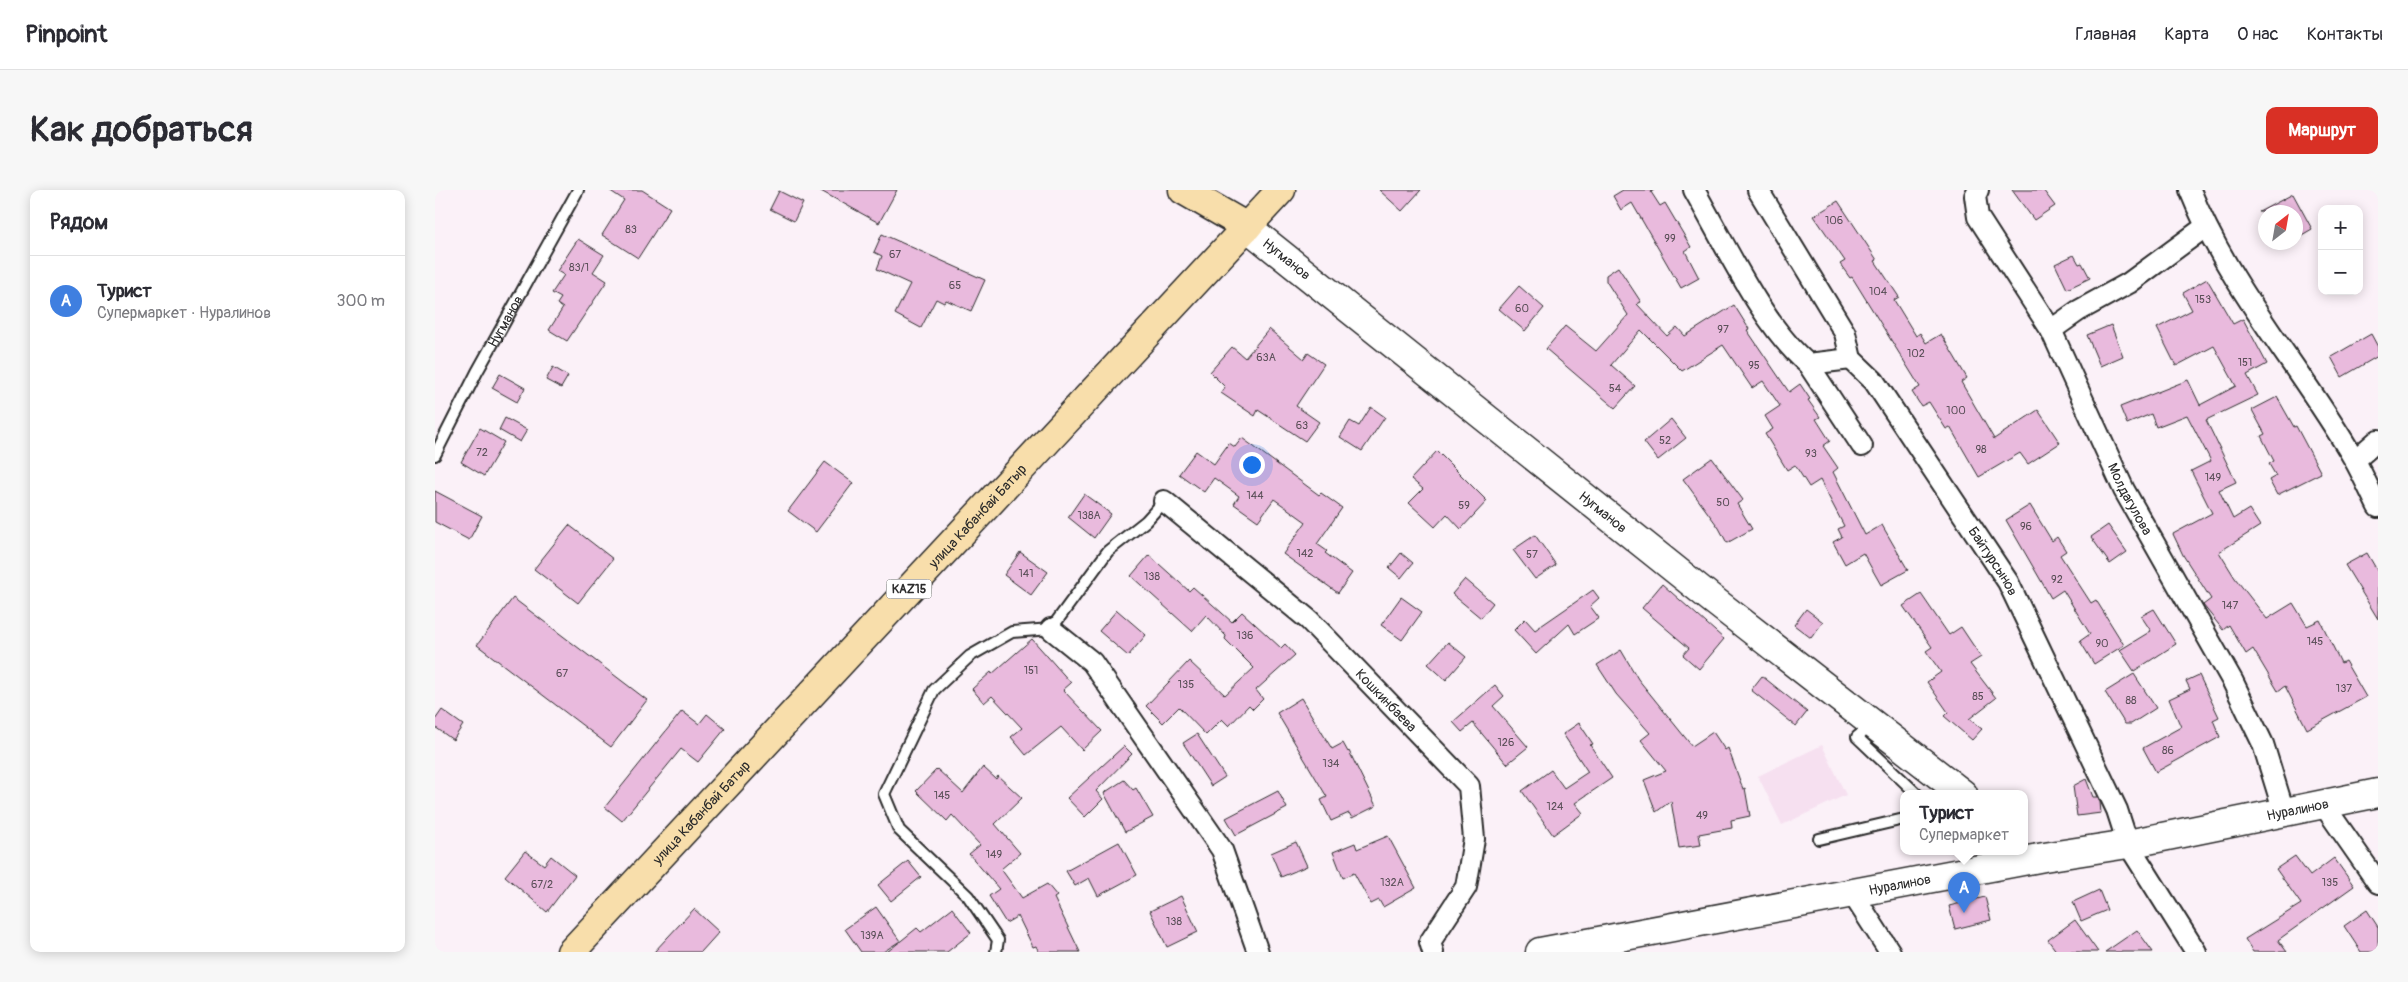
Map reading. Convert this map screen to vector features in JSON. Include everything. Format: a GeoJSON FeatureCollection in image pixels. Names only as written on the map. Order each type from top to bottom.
{"type":"FeatureCollection","features":[{"type":"Feature","properties":{"kind":"main road"},"geometry":{"type":"LineString","coordinates":[[1183,190],[1247,227]]}},
{"type":"Feature","properties":{"kind":"main road","name":"улица Кабанбай Батыр"},"geometry":{"type":"LineString","coordinates":[[571,952],[1281,190]]}},
{"type":"Feature","properties":{"kind":"main road","name":"Нугманов"},"geometry":{"type":"LineString","coordinates":[[1247,227],[1872,725],[1958,790]]}},
{"type":"Feature","properties":{"kind":"main road","name":"Нуралинов"},"geometry":{"type":"LineString","coordinates":[[2034,850],[2128,844],[2378,793]]}},
{"type":"Feature","properties":{"kind":"main road","name":"Нуралинов"},"geometry":{"type":"LineString","coordinates":[[1540,952],[1590,947],[1851,893],[2013,855]]}},
{"type":"Feature","properties":{"kind":"street"},"geometry":{"type":"LineString","coordinates":[[1694,190],[1755,298],[1792,351],[1808,364],[1862,446]]}},
{"type":"Feature","properties":{"kind":"street"},"geometry":{"type":"LineString","coordinates":[[1758,190],[1845,333],[1851,359],[1808,364]]}},
{"type":"Feature","properties":{"kind":"street","name":"Молдагулова"},"geometry":{"type":"LineString","coordinates":[[1978,190],[1975,196],[1978,217],[2051,330],[2124,490],[2233,682],[2263,744],[2284,812]]}},
{"type":"Feature","properties":{"kind":"street"},"geometry":{"type":"LineString","coordinates":[[2190,190],[2205,227],[2255,308],[2355,460],[2378,507]]}},
{"type":"Feature","properties":{"kind":"street"},"geometry":{"type":"LineString","coordinates":[[2051,330],[2078,311],[2129,283],[2205,227]]}},
{"type":"Feature","properties":{"kind":"street","name":"Байтурсынов"},"geometry":{"type":"LineString","coordinates":[[1851,359],[1874,381],[2008,582],[2117,810],[2128,844],[2196,952]]}},
{"type":"Feature","properties":{"kind":"street"},"geometry":{"type":"LineString","coordinates":[[2355,460],[2378,440]]}},
{"type":"Feature","properties":{"kind":"street","name":"Кошкинбаева"},"geometry":{"type":"LineString","coordinates":[[1164,501],[1309,620],[1469,786],[1475,839],[1466,887],[1430,942],[1433,952]]}},
{"type":"Feature","properties":{"kind":"street"},"geometry":{"type":"LineString","coordinates":[[1051,629],[1092,662],[1222,850],[1258,952]]}},
{"type":"Feature","properties":{"kind":"street"},"geometry":{"type":"LineString","coordinates":[[2323,804],[2378,883]]}},
{"type":"Feature","properties":{"kind":"street"},"geometry":{"type":"LineString","coordinates":[[1851,893],[1890,952]]}},
{"type":"Feature","properties":{"kind":"lane","name":"Нугманов"},"geometry":{"type":"LineString","coordinates":[[435,455],[477,372],[578,190]]}},
{"type":"Feature","properties":{"kind":"lane"},"geometry":{"type":"LineString","coordinates":[[996,952],[998,940],[968,896],[899,830],[884,794],[934,690],[970,656],[1012,632],[1051,629],[1108,551],[1146,521],[1164,501]]}},
{"type":"Feature","properties":{"kind":"lane"},"geometry":{"type":"LineString","coordinates":[[1872,725],[1857,737],[1913,790]]}},
{"type":"Feature","properties":{"kind":"lane"},"geometry":{"type":"LineString","coordinates":[[1819,839],[1900,820]]}},
{"type":"Feature","properties":{"kind":"shaded area"},"geometry":{"type":"Polygon","coordinates":[[[1822,745],[1846,795],[1782,825],[1758,776],[1822,745]]]}},
{"type":"Feature","properties":{"kind":"building"},"geometry":{"type":"Polygon","coordinates":[[[609,190],[642,190],[670,208],[638,258],[602,235],[624,200],[609,190]]]}},
{"type":"Feature","properties":{"kind":"building"},"geometry":{"type":"Polygon","coordinates":[[[819,190],[897,190],[879,223],[819,190]]]}},
{"type":"Feature","properties":{"kind":"building"},"geometry":{"type":"Polygon","coordinates":[[[1379,190],[1421,190],[1402,211],[1379,190]]]}},
{"type":"Feature","properties":{"kind":"building"},"geometry":{"type":"Polygon","coordinates":[[[1623,190],[1654,190],[1651,192],[1660,206],[1665,203],[1691,247],[1685,251],[1699,278],[1681,288],[1632,203],[1621,210],[1613,196],[1623,190]]]}},
{"type":"Feature","properties":{"kind":"building"},"geometry":{"type":"Polygon","coordinates":[[[2012,190],[2043,190],[2055,206],[2034,220],[2012,190]]]}},
{"type":"Feature","properties":{"kind":"building"},"geometry":{"type":"Polygon","coordinates":[[[779,191],[803,203],[794,221],[770,209],[779,191]]]}},
{"type":"Feature","properties":{"kind":"building"},"geometry":{"type":"Polygon","coordinates":[[[2293,194],[2299,205],[2272,205],[2293,194]]]}},
{"type":"Feature","properties":{"kind":"building"},"geometry":{"type":"Polygon","coordinates":[[[1838,201],[1899,297],[1894,300],[1916,336],[1920,333],[1926,343],[1941,334],[1967,378],[1961,382],[1994,439],[2038,410],[2060,443],[2028,464],[2020,453],[1979,477],[1950,427],[1946,429],[1929,402],[1921,406],[1912,392],[1920,387],[1852,277],[1850,278],[1840,264],[1845,261],[1814,216],[1838,201]]]}},
{"type":"Feature","properties":{"kind":"building"},"geometry":{"type":"Polygon","coordinates":[[[2303,212],[2312,229],[2303,234],[2303,212]]]}},
{"type":"Feature","properties":{"kind":"building"},"geometry":{"type":"Polygon","coordinates":[[[882,234],[985,280],[971,311],[946,300],[944,303],[936,299],[921,328],[895,314],[910,284],[877,269],[882,256],[874,252],[882,234]]]}},
{"type":"Feature","properties":{"kind":"building"},"geometry":{"type":"Polygon","coordinates":[[[578,239],[604,255],[593,272],[607,281],[567,341],[549,330],[563,308],[557,304],[561,298],[552,293],[564,275],[557,271],[578,239]]]}},
{"type":"Feature","properties":{"kind":"building"},"geometry":{"type":"Polygon","coordinates":[[[2074,255],[2079,264],[2082,263],[2090,278],[2067,289],[2055,264],[2074,255]]]}},
{"type":"Feature","properties":{"kind":"building"},"geometry":{"type":"Polygon","coordinates":[[[1618,267],[1641,302],[1637,304],[1667,336],[1677,327],[1685,336],[1734,305],[1749,329],[1747,330],[1789,392],[1800,384],[1810,399],[1808,400],[1820,417],[1816,419],[1830,441],[1823,446],[1838,468],[1833,472],[1865,535],[1882,525],[1908,570],[1881,585],[1863,553],[1845,564],[1833,542],[1842,537],[1838,529],[1844,526],[1820,480],[1809,487],[1795,465],[1787,470],[1765,434],[1773,429],[1765,416],[1780,406],[1763,381],[1752,388],[1723,345],[1682,371],[1641,330],[1611,365],[1635,386],[1615,408],[1546,349],[1565,326],[1596,351],[1628,315],[1606,281],[1606,275],[1618,267]]]}},
{"type":"Feature","properties":{"kind":"building"},"geometry":{"type":"Polygon","coordinates":[[[2207,279],[2233,324],[2243,319],[2267,364],[2247,375],[2258,395],[2206,420],[2236,482],[2219,490],[2233,519],[2249,509],[2260,526],[2219,552],[2235,578],[2267,619],[2293,603],[2307,626],[2320,620],[2341,663],[2345,661],[2366,697],[2307,729],[2285,686],[2278,691],[2253,649],[2246,654],[2229,625],[2223,630],[2203,605],[2211,599],[2183,555],[2173,534],[2212,513],[2191,471],[2211,461],[2187,415],[2156,427],[2151,414],[2127,424],[2120,407],[2188,380],[2200,405],[2236,386],[2214,346],[2176,366],[2157,328],[2192,310],[2183,293],[2207,279]]]}},
{"type":"Feature","properties":{"kind":"building"},"geometry":{"type":"Polygon","coordinates":[[[1519,286],[1544,308],[1525,331],[1499,309],[1519,286]]]}},
{"type":"Feature","properties":{"kind":"building"},"geometry":{"type":"Polygon","coordinates":[[[2111,325],[2123,356],[2100,366],[2087,335],[2111,325]]]}},
{"type":"Feature","properties":{"kind":"building"},"geometry":{"type":"Polygon","coordinates":[[[1269,329],[1304,359],[1308,353],[1324,364],[1296,406],[1319,422],[1305,441],[1258,410],[1255,416],[1221,393],[1225,387],[1210,372],[1232,347],[1245,358],[1269,329]]]}},
{"type":"Feature","properties":{"kind":"building"},"geometry":{"type":"Polygon","coordinates":[[[2371,334],[2378,347],[2378,356],[2342,377],[2331,357],[2371,334]]]}},
{"type":"Feature","properties":{"kind":"building"},"geometry":{"type":"Polygon","coordinates":[[[553,367],[568,376],[561,388],[546,380],[553,367]]]}},
{"type":"Feature","properties":{"kind":"building"},"geometry":{"type":"Polygon","coordinates":[[[500,374],[525,388],[517,402],[492,388],[500,374]]]}},
{"type":"Feature","properties":{"kind":"building"},"geometry":{"type":"Polygon","coordinates":[[[2277,397],[2294,427],[2296,426],[2321,473],[2277,495],[2269,480],[2276,476],[2269,464],[2274,461],[2261,436],[2265,434],[2252,410],[2277,397]]]}},
{"type":"Feature","properties":{"kind":"building"},"geometry":{"type":"Polygon","coordinates":[[[1371,407],[1385,417],[1362,451],[1340,437],[1350,421],[1359,426],[1371,407]]]}},
{"type":"Feature","properties":{"kind":"building"},"geometry":{"type":"Polygon","coordinates":[[[505,418],[527,430],[520,442],[499,430],[505,418]]]}},
{"type":"Feature","properties":{"kind":"building"},"geometry":{"type":"Polygon","coordinates":[[[1671,419],[1686,438],[1658,460],[1644,442],[1671,419]]]}},
{"type":"Feature","properties":{"kind":"building"},"geometry":{"type":"Polygon","coordinates":[[[480,428],[504,442],[484,476],[461,462],[480,428]]]}},
{"type":"Feature","properties":{"kind":"building"},"geometry":{"type":"Polygon","coordinates":[[[1242,438],[1319,495],[1321,493],[1342,508],[1317,544],[1327,551],[1325,553],[1352,573],[1338,593],[1283,554],[1306,522],[1274,499],[1258,521],[1234,504],[1239,496],[1214,478],[1204,492],[1179,474],[1196,451],[1214,464],[1229,443],[1235,447],[1242,438]]]}},
{"type":"Feature","properties":{"kind":"building"},"geometry":{"type":"Polygon","coordinates":[[[1437,451],[1487,501],[1461,529],[1447,514],[1435,527],[1409,503],[1423,489],[1411,479],[1437,451]]]}},
{"type":"Feature","properties":{"kind":"building"},"geometry":{"type":"Polygon","coordinates":[[[1712,458],[1743,500],[1737,504],[1752,529],[1727,543],[1719,528],[1683,479],[1712,458]]]}},
{"type":"Feature","properties":{"kind":"building"},"geometry":{"type":"Polygon","coordinates":[[[825,462],[853,483],[816,532],[788,511],[825,462]]]}},
{"type":"Feature","properties":{"kind":"building"},"geometry":{"type":"Polygon","coordinates":[[[435,491],[482,516],[469,540],[435,522],[435,491]]]}},
{"type":"Feature","properties":{"kind":"building"},"geometry":{"type":"Polygon","coordinates":[[[1084,494],[1111,514],[1094,538],[1068,517],[1084,494]]]}},
{"type":"Feature","properties":{"kind":"building"},"geometry":{"type":"Polygon","coordinates":[[[2030,505],[2052,541],[2057,537],[2066,551],[2060,555],[2091,603],[2096,600],[2124,645],[2094,664],[2080,641],[2090,634],[2063,590],[2051,598],[2006,520],[2030,505]]]}},
{"type":"Feature","properties":{"kind":"building"},"geometry":{"type":"Polygon","coordinates":[[[569,525],[613,559],[578,603],[534,569],[569,525]]]}},
{"type":"Feature","properties":{"kind":"building"},"geometry":{"type":"Polygon","coordinates":[[[2108,525],[2127,552],[2110,564],[2091,537],[2108,525]]]}},
{"type":"Feature","properties":{"kind":"building"},"geometry":{"type":"Polygon","coordinates":[[[1535,535],[1556,565],[1535,579],[1513,550],[1535,535]]]}},
{"type":"Feature","properties":{"kind":"building"},"geometry":{"type":"Polygon","coordinates":[[[1020,552],[1048,572],[1031,595],[1004,575],[1020,552]]]}},
{"type":"Feature","properties":{"kind":"building"},"geometry":{"type":"Polygon","coordinates":[[[1401,553],[1413,563],[1401,578],[1389,568],[1401,553]]]}},
{"type":"Feature","properties":{"kind":"building"},"geometry":{"type":"Polygon","coordinates":[[[2367,553],[2378,572],[2378,619],[2345,565],[2367,553]]]}},
{"type":"Feature","properties":{"kind":"building"},"geometry":{"type":"Polygon","coordinates":[[[1149,555],[1189,591],[1193,587],[1232,622],[1242,612],[1281,648],[1285,644],[1295,655],[1256,690],[1263,699],[1253,709],[1249,705],[1229,726],[1222,719],[1206,735],[1179,707],[1163,723],[1146,706],[1189,661],[1225,695],[1254,668],[1225,639],[1226,636],[1206,615],[1192,631],[1131,576],[1149,555]]]}},
{"type":"Feature","properties":{"kind":"building"},"geometry":{"type":"Polygon","coordinates":[[[1465,579],[1493,603],[1481,618],[1452,594],[1465,579]]]}},
{"type":"Feature","properties":{"kind":"building"},"geometry":{"type":"Polygon","coordinates":[[[1662,584],[1724,639],[1699,669],[1683,655],[1689,648],[1642,608],[1662,584]]]}},
{"type":"Feature","properties":{"kind":"building"},"geometry":{"type":"Polygon","coordinates":[[[1593,590],[1599,598],[1590,606],[1599,618],[1575,634],[1569,624],[1536,654],[1514,630],[1525,619],[1535,630],[1593,590]]]}},
{"type":"Feature","properties":{"kind":"building"},"geometry":{"type":"Polygon","coordinates":[[[1921,594],[1949,635],[1961,627],[1981,657],[1970,664],[1996,698],[1969,719],[1982,729],[1972,740],[1944,716],[1948,712],[1927,682],[1941,672],[1926,651],[1932,647],[1903,606],[1921,594]]]}},
{"type":"Feature","properties":{"kind":"building"},"geometry":{"type":"Polygon","coordinates":[[[1401,597],[1422,612],[1402,640],[1381,625],[1401,597]]]}},
{"type":"Feature","properties":{"kind":"building"},"geometry":{"type":"Polygon","coordinates":[[[513,598],[647,700],[611,747],[477,645],[513,598]]]}},
{"type":"Feature","properties":{"kind":"building"},"geometry":{"type":"Polygon","coordinates":[[[1806,609],[1823,622],[1811,638],[1794,625],[1806,609]]]}},
{"type":"Feature","properties":{"kind":"building"},"geometry":{"type":"Polygon","coordinates":[[[2154,609],[2176,644],[2134,671],[2120,650],[2151,631],[2141,616],[2154,609]]]}},
{"type":"Feature","properties":{"kind":"building"},"geometry":{"type":"Polygon","coordinates":[[[1117,610],[1146,635],[1128,656],[1099,631],[1117,610]]]}},
{"type":"Feature","properties":{"kind":"building"},"geometry":{"type":"Polygon","coordinates":[[[1032,639],[1071,683],[1063,690],[1102,731],[1082,750],[1061,727],[1026,755],[1011,737],[1022,728],[992,696],[984,703],[972,689],[1032,639]]]}},
{"type":"Feature","properties":{"kind":"building"},"geometry":{"type":"Polygon","coordinates":[[[1448,642],[1466,657],[1446,680],[1428,664],[1448,642]]]}},
{"type":"Feature","properties":{"kind":"building"},"geometry":{"type":"Polygon","coordinates":[[[1621,650],[1638,679],[1692,746],[1713,732],[1725,750],[1728,748],[1743,789],[1745,788],[1750,816],[1731,820],[1732,828],[1699,834],[1701,845],[1679,848],[1671,801],[1656,812],[1644,780],[1666,771],[1641,740],[1650,733],[1616,694],[1597,665],[1621,650]]]}},
{"type":"Feature","properties":{"kind":"building"},"geometry":{"type":"Polygon","coordinates":[[[2134,674],[2156,708],[2131,724],[2125,724],[2105,692],[2134,674]]]}},
{"type":"Feature","properties":{"kind":"building"},"geometry":{"type":"Polygon","coordinates":[[[2199,675],[2219,717],[2213,720],[2220,737],[2156,772],[2143,748],[2181,727],[2169,699],[2190,689],[2186,681],[2199,675]]]}},
{"type":"Feature","properties":{"kind":"building"},"geometry":{"type":"Polygon","coordinates":[[[1762,676],[1807,712],[1796,726],[1751,690],[1762,676]]]}},
{"type":"Feature","properties":{"kind":"building"},"geometry":{"type":"Polygon","coordinates":[[[1495,685],[1504,696],[1493,706],[1528,747],[1507,764],[1473,723],[1462,732],[1453,722],[1495,685]]]}},
{"type":"Feature","properties":{"kind":"building"},"geometry":{"type":"Polygon","coordinates":[[[1301,698],[1332,749],[1343,743],[1349,751],[1376,806],[1352,818],[1349,813],[1331,821],[1321,800],[1327,797],[1277,713],[1301,698]]]}},
{"type":"Feature","properties":{"kind":"building"},"geometry":{"type":"Polygon","coordinates":[[[442,710],[463,725],[453,740],[435,727],[435,720],[442,710]]]}},
{"type":"Feature","properties":{"kind":"building"},"geometry":{"type":"Polygon","coordinates":[[[682,711],[699,724],[707,714],[725,729],[698,762],[681,749],[622,821],[605,807],[682,711]]]}},
{"type":"Feature","properties":{"kind":"building"},"geometry":{"type":"Polygon","coordinates":[[[1579,723],[1593,744],[1590,745],[1612,778],[1575,803],[1583,813],[1553,835],[1522,791],[1551,770],[1564,788],[1588,772],[1563,734],[1579,723]]]}},
{"type":"Feature","properties":{"kind":"building"},"geometry":{"type":"Polygon","coordinates":[[[1197,734],[1225,777],[1211,786],[1183,743],[1197,734]]]}},
{"type":"Feature","properties":{"kind":"building"},"geometry":{"type":"Polygon","coordinates":[[[1124,746],[1132,754],[1096,791],[1103,799],[1085,817],[1067,798],[1124,746]]]}},
{"type":"Feature","properties":{"kind":"building"},"geometry":{"type":"Polygon","coordinates":[[[983,767],[996,779],[998,776],[1022,798],[995,824],[1020,853],[1001,869],[1022,898],[1047,884],[1057,896],[1054,898],[1080,952],[1039,952],[1036,946],[1033,947],[1018,916],[1006,923],[989,896],[999,889],[969,854],[980,845],[952,815],[947,821],[916,791],[937,769],[963,793],[983,767]]]}},
{"type":"Feature","properties":{"kind":"building"},"geometry":{"type":"Polygon","coordinates":[[[2086,779],[2093,797],[2098,797],[2101,813],[2077,816],[2073,786],[2086,779]]]}},
{"type":"Feature","properties":{"kind":"building"},"geometry":{"type":"Polygon","coordinates":[[[1124,780],[1133,790],[1136,788],[1153,817],[1125,832],[1104,793],[1124,780]]]}},
{"type":"Feature","properties":{"kind":"building"},"geometry":{"type":"Polygon","coordinates":[[[1278,791],[1287,808],[1236,835],[1226,818],[1278,791]]]}},
{"type":"Feature","properties":{"kind":"building"},"geometry":{"type":"Polygon","coordinates":[[[1388,836],[1416,888],[1383,907],[1379,900],[1371,904],[1354,873],[1343,878],[1333,852],[1355,843],[1357,849],[1388,836]]]}},
{"type":"Feature","properties":{"kind":"building"},"geometry":{"type":"Polygon","coordinates":[[[1119,842],[1137,875],[1098,896],[1089,878],[1075,886],[1066,871],[1119,842]]]}},
{"type":"Feature","properties":{"kind":"building"},"geometry":{"type":"Polygon","coordinates":[[[1296,842],[1307,866],[1281,877],[1271,853],[1296,842]]]}},
{"type":"Feature","properties":{"kind":"building"},"geometry":{"type":"Polygon","coordinates":[[[525,851],[544,865],[551,856],[575,875],[547,912],[505,876],[525,851]]]}},
{"type":"Feature","properties":{"kind":"building"},"geometry":{"type":"Polygon","coordinates":[[[2295,856],[2310,876],[2334,858],[2354,886],[2278,940],[2287,952],[2253,952],[2245,939],[2301,904],[2276,869],[2295,856]]]}},
{"type":"Feature","properties":{"kind":"building"},"geometry":{"type":"Polygon","coordinates":[[[908,861],[921,877],[891,901],[878,885],[908,861]]]}},
{"type":"Feature","properties":{"kind":"building"},"geometry":{"type":"Polygon","coordinates":[[[2099,890],[2107,910],[2081,921],[2073,902],[2099,890]]]}},
{"type":"Feature","properties":{"kind":"building"},"geometry":{"type":"Polygon","coordinates":[[[1181,896],[1198,932],[1167,947],[1150,911],[1181,896]]]}},
{"type":"Feature","properties":{"kind":"building"},"geometry":{"type":"Polygon","coordinates":[[[1985,897],[1991,920],[1955,929],[1949,906],[1985,897]]]}},
{"type":"Feature","properties":{"kind":"building"},"geometry":{"type":"Polygon","coordinates":[[[876,907],[900,941],[883,952],[861,952],[845,929],[876,907]]]}},
{"type":"Feature","properties":{"kind":"building"},"geometry":{"type":"Polygon","coordinates":[[[952,908],[971,933],[947,952],[887,952],[917,928],[921,932],[952,908]]]}},
{"type":"Feature","properties":{"kind":"building"},"geometry":{"type":"Polygon","coordinates":[[[694,909],[719,932],[701,952],[654,952],[694,909]]]}},
{"type":"Feature","properties":{"kind":"building"},"geometry":{"type":"Polygon","coordinates":[[[2367,910],[2378,927],[2378,952],[2361,952],[2344,926],[2367,910]]]}},
{"type":"Feature","properties":{"kind":"building"},"geometry":{"type":"Polygon","coordinates":[[[2075,920],[2098,952],[2057,952],[2048,940],[2075,920]]]}},
{"type":"Feature","properties":{"kind":"building"},"geometry":{"type":"Polygon","coordinates":[[[2137,930],[2153,952],[2105,952],[2137,930]]]}},
{"type":"Feature","properties":{"kind":"place","name":"Турист"},"geometry":{"type":"Point","coordinates":[1964,913]}}]}
